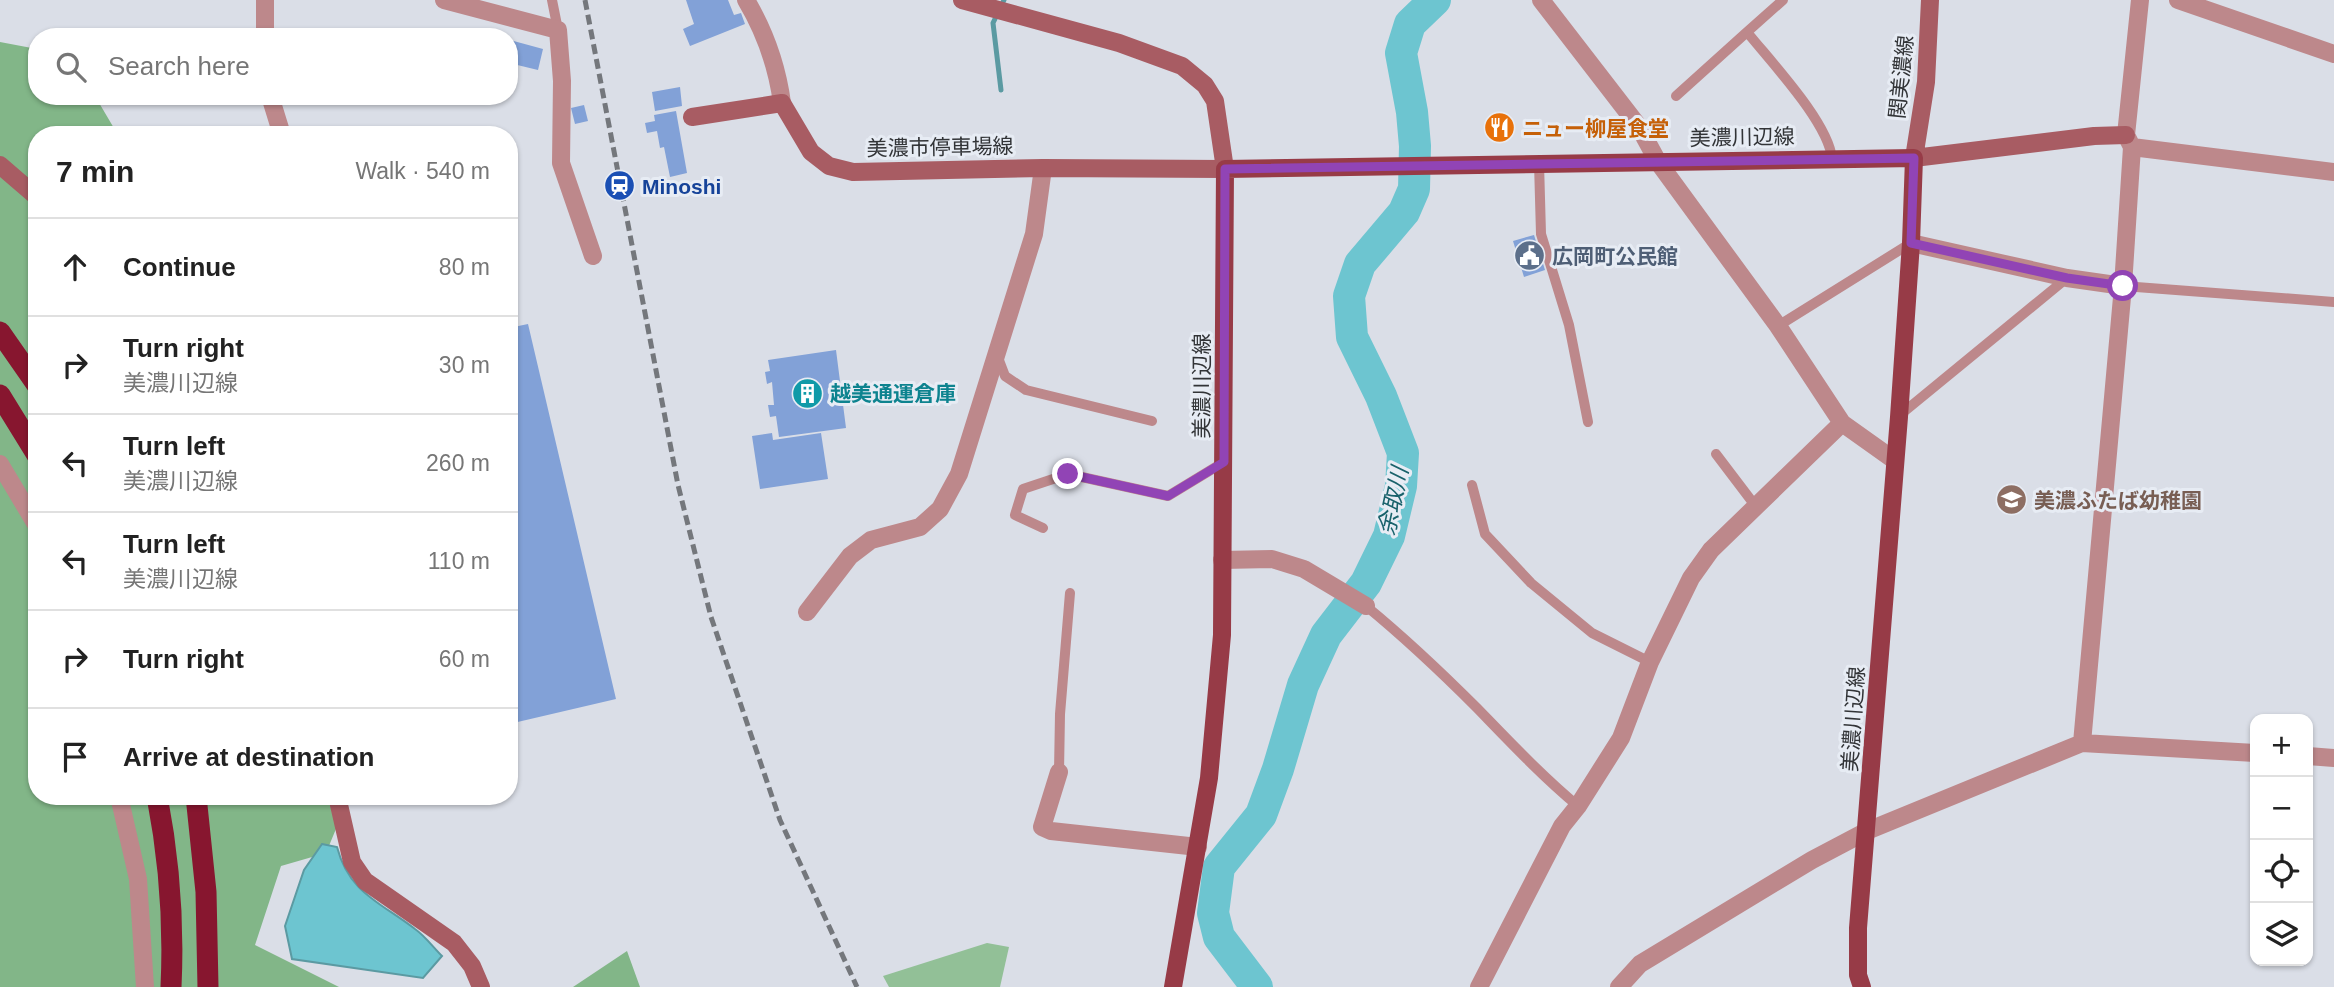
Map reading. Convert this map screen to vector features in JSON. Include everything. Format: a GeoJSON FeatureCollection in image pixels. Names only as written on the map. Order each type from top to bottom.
{"type":"FeatureCollection","features":[{"type":"Feature","properties":{"kind":"highway"},"geometry":{"type":"LineString","coordinates":[[0,332],[28,372]]}},
{"type":"Feature","properties":{"kind":"highway"},"geometry":{"type":"LineString","coordinates":[[0,395],[28,440]]}},
{"type":"Feature","properties":{"kind":"highway"},"geometry":{"type":"LineString","coordinates":[[159,805],[169,897],[171,987]]}},
{"type":"Feature","properties":{"kind":"highway"},"geometry":{"type":"LineString","coordinates":[[197,805],[206,892],[208,987]]}},
{"type":"Feature","properties":{"kind":"main road","name":"美濃川辺線"},"geometry":{"type":"LineString","coordinates":[[1173,987],[1209,779],[1222,635],[1225,169],[1914,158],[1899,417],[1858,929],[1858,975],[1862,987]]}},
{"type":"Feature","properties":{"kind":"street"},"geometry":{"type":"LineString","coordinates":[[265,0],[265,28]]}},
{"type":"Feature","properties":{"kind":"street"},"geometry":{"type":"LineString","coordinates":[[444,0],[558,30],[562,81],[561,163],[593,256]]}},
{"type":"Feature","properties":{"kind":"street"},"geometry":{"type":"LineString","coordinates":[[692,117],[782,103],[778,75],[758,20],[746,0]]}},
{"type":"Feature","properties":{"kind":"street"},"geometry":{"type":"LineString","coordinates":[[962,0],[1119,43],[1173,62],[1195,75],[1215,100],[1225,169]]}},
{"type":"Feature","properties":{"kind":"street"},"geometry":{"type":"LineString","coordinates":[[1541,0],[1639,127],[1658,162],[1778,326],[1842,424],[1894,460]]}},
{"type":"Feature","properties":{"kind":"street","name":"関美濃線"},"geometry":{"type":"LineString","coordinates":[[1914,158],[1926,82],[1930,0]]}},
{"type":"Feature","properties":{"kind":"street"},"geometry":{"type":"LineString","coordinates":[[2082,743],[2123,286],[2129,141],[2140,0]]}},
{"type":"Feature","properties":{"kind":"street"},"geometry":{"type":"LineString","coordinates":[[2178,0],[2334,54]]}},
{"type":"Feature","properties":{"kind":"street","name":"美濃市停車場線"},"geometry":{"type":"LineString","coordinates":[[782,103],[811,152],[829,166],[853,172],[1043,168],[1225,169]]}},
{"type":"Feature","properties":{"kind":"street"},"geometry":{"type":"LineString","coordinates":[[273,105],[279,126]]}},
{"type":"Feature","properties":{"kind":"street"},"geometry":{"type":"LineString","coordinates":[[1914,158],[2094,136],[2334,172]]}},
{"type":"Feature","properties":{"kind":"street"},"geometry":{"type":"LineString","coordinates":[[0,165],[28,189]]}},
{"type":"Feature","properties":{"kind":"street"},"geometry":{"type":"LineString","coordinates":[[807,612],[850,556],[871,540],[920,527],[940,509],[959,474],[1034,234],[1043,168]]}},
{"type":"Feature","properties":{"kind":"street"},"geometry":{"type":"LineString","coordinates":[[1911,243],[2067,278],[2123,286]]}},
{"type":"Feature","properties":{"kind":"street"},"geometry":{"type":"LineString","coordinates":[[1479,987],[1562,827],[1621,737],[1650,662],[1691,578],[1711,550],[1842,424]]}},
{"type":"Feature","properties":{"kind":"street"},"geometry":{"type":"LineString","coordinates":[[0,464],[28,511]]}},
{"type":"Feature","properties":{"kind":"street"},"geometry":{"type":"LineString","coordinates":[[1222,560],[1272,559],[1304,569],[1366,606]]}},
{"type":"Feature","properties":{"kind":"street"},"geometry":{"type":"LineString","coordinates":[[1619,987],[1640,964],[1812,860],[1867,831],[2082,743],[2250,753]]}},
{"type":"Feature","properties":{"kind":"street"},"geometry":{"type":"LineString","coordinates":[[2313,756],[2334,758]]}},
{"type":"Feature","properties":{"kind":"street"},"geometry":{"type":"LineString","coordinates":[[1059,772],[1042,827],[1051,831],[1198,847]]}},
{"type":"Feature","properties":{"kind":"street"},"geometry":{"type":"LineString","coordinates":[[121,805],[138,879],[145,987]]}},
{"type":"Feature","properties":{"kind":"street"},"geometry":{"type":"LineString","coordinates":[[339,805],[352,862],[365,881],[454,943],[472,966],[481,987]]}},
{"type":"Feature","properties":{"kind":"lane"},"geometry":{"type":"LineString","coordinates":[[552,0],[558,30]]}},
{"type":"Feature","properties":{"kind":"lane"},"geometry":{"type":"LineString","coordinates":[[1676,96],[1783,0]]}},
{"type":"Feature","properties":{"kind":"lane"},"geometry":{"type":"LineString","coordinates":[[1747,32],[1818,121],[1831,145],[1832,159]]}},
{"type":"Feature","properties":{"kind":"lane"},"geometry":{"type":"LineString","coordinates":[[1539,163],[1541,233],[1569,325],[1588,422]]}},
{"type":"Feature","properties":{"kind":"lane"},"geometry":{"type":"LineString","coordinates":[[1778,326],[1911,243]]}},
{"type":"Feature","properties":{"kind":"lane"},"geometry":{"type":"LineString","coordinates":[[1899,417],[2067,278]]}},
{"type":"Feature","properties":{"kind":"lane"},"geometry":{"type":"LineString","coordinates":[[2123,286],[2334,302]]}},
{"type":"Feature","properties":{"kind":"lane"},"geometry":{"type":"LineString","coordinates":[[996,352],[1005,376],[1026,390],[1152,421]]}},
{"type":"Feature","properties":{"kind":"lane"},"geometry":{"type":"LineString","coordinates":[[1716,454],[1757,508]]}},
{"type":"Feature","properties":{"kind":"lane"},"geometry":{"type":"LineString","coordinates":[[1044,528],[1015,515],[1023,489],[1068,474],[1168,496],[1224,462]]}},
{"type":"Feature","properties":{"kind":"lane"},"geometry":{"type":"LineString","coordinates":[[1472,485],[1485,534],[1531,583],[1592,633],[1650,662]]}},
{"type":"Feature","properties":{"kind":"lane"},"geometry":{"type":"LineString","coordinates":[[1059,772],[1070,593]]}},
{"type":"Feature","properties":{"kind":"lane"},"geometry":{"type":"LineString","coordinates":[[1366,606],[1447,679],[1543,775],[1578,806]]}},
{"type":"Feature","properties":{"kind":"green space"},"geometry":{"type":"Polygon","coordinates":[[[0,42],[28,47],[28,105],[100,105],[113,126],[28,126],[28,805],[341,805],[343,812],[326,853],[281,866],[255,945],[339,987],[0,987],[0,42]]]}},
{"type":"Feature","properties":{"kind":"green space"},"geometry":{"type":"Polygon","coordinates":[[[987,943],[1009,947],[1000,987],[889,987],[883,976],[987,943]]]}},
{"type":"Feature","properties":{"kind":"green space"},"geometry":{"type":"Polygon","coordinates":[[[627,951],[640,987],[573,987],[627,951]]]}},
{"type":"Feature","properties":{"kind":"water"},"geometry":{"type":"Polygon","coordinates":[[[322,844],[337,847],[342,863],[358,886],[419,932],[442,956],[423,978],[292,959],[285,926],[304,870],[322,844]]]}},
{"type":"Feature","properties":{"kind":"building"},"geometry":{"type":"Polygon","coordinates":[[[686,0],[728,0],[734,15],[741,13],[745,24],[690,46],[683,29],[694,24],[686,0]]]}},
{"type":"Feature","properties":{"kind":"building"},"geometry":{"type":"Polygon","coordinates":[[[518,42],[543,49],[538,70],[518,65],[518,42]]]}},
{"type":"Feature","properties":{"kind":"building"},"geometry":{"type":"Polygon","coordinates":[[[680,87],[682,106],[655,111],[652,92],[680,87]]]}},
{"type":"Feature","properties":{"kind":"building"},"geometry":{"type":"Polygon","coordinates":[[[584,105],[588,121],[575,124],[571,108],[584,105]]]}},
{"type":"Feature","properties":{"kind":"building"},"geometry":{"type":"Polygon","coordinates":[[[676,111],[687,173],[670,177],[664,147],[660,148],[657,131],[647,133],[645,123],[655,121],[654,115],[676,111]]]}},
{"type":"Feature","properties":{"kind":"building","name":"広岡町公民館"},"geometry":{"type":"Polygon","coordinates":[[[1534,235],[1545,270],[1524,277],[1513,241],[1534,235]]]}},
{"type":"Feature","properties":{"kind":"building"},"geometry":{"type":"Polygon","coordinates":[[[528,324],[616,699],[518,722],[518,326],[528,324]]]}},
{"type":"Feature","properties":{"kind":"building","name":"越美通運倉庫"},"geometry":{"type":"Polygon","coordinates":[[[836,350],[846,428],[779,437],[776,416],[770,417],[768,405],[774,405],[772,382],[767,384],[765,372],[770,371],[768,360],[836,350]]]}},
{"type":"Feature","properties":{"kind":"building"},"geometry":{"type":"Polygon","coordinates":[[[772,433],[773,440],[821,433],[828,479],[760,489],[752,436],[772,433]]]}},
{"type":"Feature","properties":{"kind":"waterway"},"geometry":{"type":"LineString","coordinates":[[1001,90],[993,23],[1004,0]]}},
{"type":"Feature","properties":{"kind":"waterway","name":"余取川"},"geometry":{"type":"LineString","coordinates":[[1257,987],[1219,937],[1213,913],[1219,867],[1261,815],[1303,685],[1326,635],[1366,583],[1389,536],[1401,486],[1403,453],[1381,396],[1352,337],[1349,296],[1360,264],[1404,212],[1414,189],[1415,146],[1412,112],[1401,53],[1410,24],[1435,0]]}},
{"type":"Feature","properties":{"kind":"railway"},"geometry":{"type":"LineString","coordinates":[[585,0],[678,485],[711,617],[780,820],[857,987]]}},
{"type":"Feature","properties":{"kind":"place","name":"ニュー柳屋食堂"},"geometry":{"type":"Point","coordinates":[1499,128]}},
{"type":"Feature","properties":{"kind":"place","name":"Minoshi"},"geometry":{"type":"Point","coordinates":[619,186]}},
{"type":"Feature","properties":{"kind":"place","name":"広岡町公民館"},"geometry":{"type":"Point","coordinates":[1529,256]}},
{"type":"Feature","properties":{"kind":"place","name":"越美通運倉庫"},"geometry":{"type":"Point","coordinates":[807,393]}},
{"type":"Feature","properties":{"kind":"place","name":"美濃ふたば幼稚園"},"geometry":{"type":"Point","coordinates":[2011,500]}},
{"type":"Feature","properties":{"kind":"route"},"geometry":{"type":"LineString","coordinates":[[1068,474],[1168,496],[1224,462],[1225,169],[1914,158],[1911,243],[2067,278],[2123,286]]}}]}
